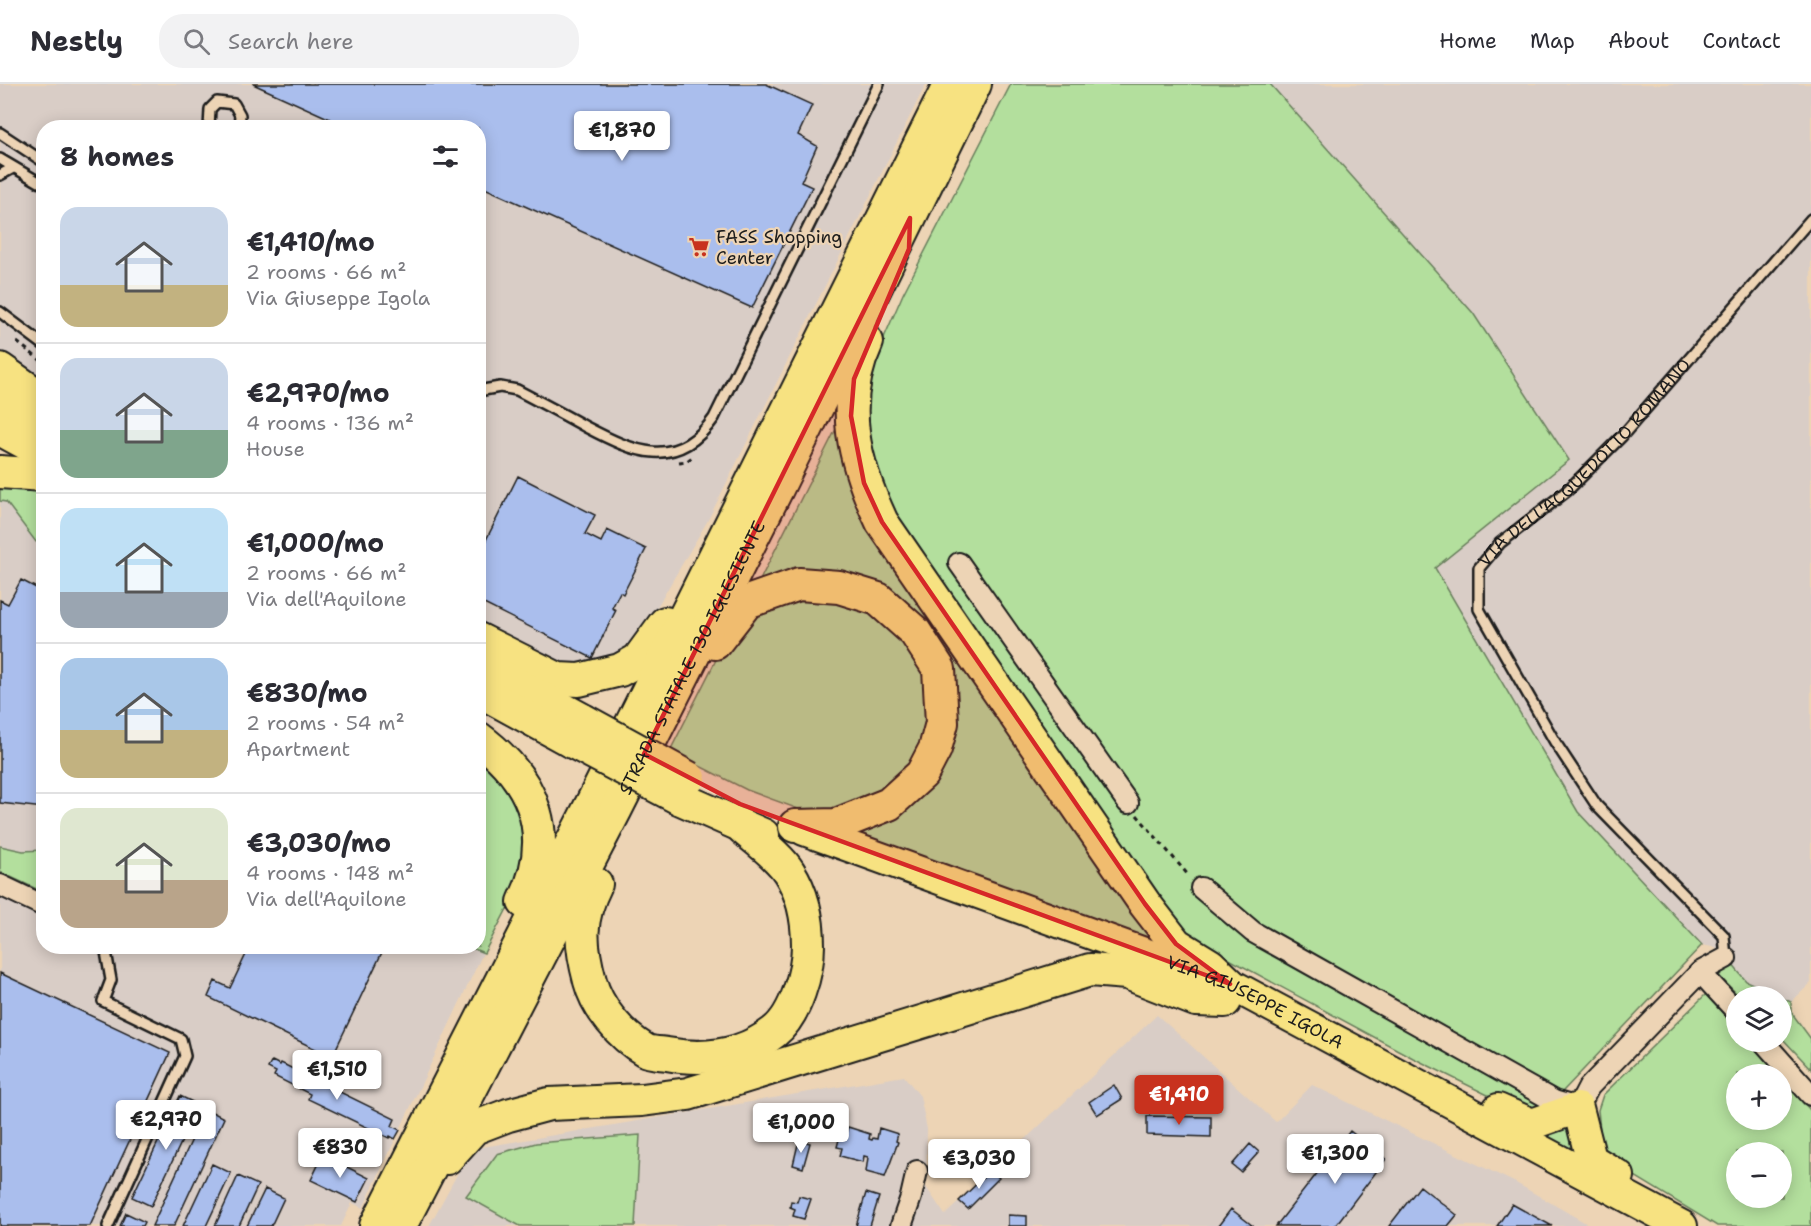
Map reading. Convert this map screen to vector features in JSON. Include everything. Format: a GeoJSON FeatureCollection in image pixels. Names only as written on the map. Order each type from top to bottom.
{"type":"FeatureCollection","features":[{"type":"Feature","properties":{"kind":"highway","name":"STRADA STATALE 130 IGLESIENTE"},"geometry":{"type":"LineString","coordinates":[[376,1226],[709,568],[950,84]]}},
{"type":"Feature","properties":{"kind":"highway","name":"STRADA STATALE 130 IGLESIENTE"},"geometry":{"type":"LineString","coordinates":[[400,1226],[616,809],[975,84]]}},
{"type":"Feature","properties":{"kind":"highway"},"geometry":{"type":"LineString","coordinates":[[416,1192],[474,1128],[508,1114],[549,1104],[642,1100],[688,1094],[1090,970],[1127,973],[1197,1000],[1228,992],[1210,965],[1176,944],[1145,904],[882,522],[864,483],[855,450],[851,416],[854,379],[864,347],[909,249],[910,218]]}},
{"type":"Feature","properties":{"kind":"highway"},"geometry":{"type":"LineString","coordinates":[[0,369],[36,394]]}},
{"type":"Feature","properties":{"kind":"highway"},"geometry":{"type":"LineString","coordinates":[[0,400],[36,419]]}},
{"type":"Feature","properties":{"kind":"highway"},"geometry":{"type":"LineString","coordinates":[[0,429],[36,449]]}},
{"type":"Feature","properties":{"kind":"highway"},"geometry":{"type":"LineString","coordinates":[[0,472],[36,474]]}},
{"type":"Feature","properties":{"kind":"highway"},"geometry":{"type":"LineString","coordinates":[[486,643],[558,679],[579,680],[599,677],[638,660],[709,568]]}},
{"type":"Feature","properties":{"kind":"highway"},"geometry":{"type":"LineString","coordinates":[[673,695],[747,602],[799,584],[839,587],[878,599],[915,632],[939,669],[942,723],[935,749],[922,774],[889,804],[836,825],[799,834],[743,828]]}},
{"type":"Feature","properties":{"kind":"highway"},"geometry":{"type":"LineString","coordinates":[[486,668],[578,731],[684,788],[743,828],[788,870],[808,920],[808,959],[802,984],[776,1031],[737,1053],[695,1059],[646,1051],[615,1024],[591,988],[582,953],[581,922],[592,891],[621,834],[616,809]]}},
{"type":"Feature","properties":{"kind":"highway"},"geometry":{"type":"LineString","coordinates":[[486,693],[578,731]]}},
{"type":"Feature","properties":{"kind":"highway"},"geometry":{"type":"LineString","coordinates":[[479,1021],[486,980],[533,884],[539,846],[535,810],[521,778],[501,755],[486,744]]}},
{"type":"Feature","properties":{"kind":"highway"},"geometry":{"type":"LineString","coordinates":[[684,788],[740,804],[799,834]]}},
{"type":"Feature","properties":{"kind":"main road","name":"VIA GIUSEPPE IGOLA"},"geometry":{"type":"LineString","coordinates":[[799,834],[1228,992],[1464,1107],[1662,1223]]}},
{"type":"Feature","properties":{"kind":"main road","name":"VIA GIUSEPPE IGOLA"},"geometry":{"type":"LineString","coordinates":[[1228,992],[1662,1223]]}},
{"type":"Feature","properties":{"kind":"main road"},"geometry":{"type":"LineString","coordinates":[[1464,1107],[1482,1103],[1532,1124],[1578,1108],[1591,1159],[1651,1196],[1662,1223]]}},
{"type":"Feature","properties":{"kind":"street"},"geometry":{"type":"LineString","coordinates":[[959,563],[1128,803]]}},
{"type":"Feature","properties":{"kind":"street"},"geometry":{"type":"LineString","coordinates":[[0,885],[36,902]]}},
{"type":"Feature","properties":{"kind":"street"},"geometry":{"type":"LineString","coordinates":[[1201,888],[1253,932],[1554,1101],[1578,1108]]}},
{"type":"Feature","properties":{"kind":"street","name":"VIA DELL'ACQUEDOTTO ROMANO"},"geometry":{"type":"LineString","coordinates":[[1578,1108],[1590,1087],[1700,972],[1726,958]]}},
{"type":"Feature","properties":{"kind":"street"},"geometry":{"type":"LineString","coordinates":[[1700,972],[1726,1000]]}},
{"type":"Feature","properties":{"kind":"street"},"geometry":{"type":"LineString","coordinates":[[1773,1052],[1811,1095]]}},
{"type":"Feature","properties":{"kind":"street"},"geometry":{"type":"LineString","coordinates":[[901,1226],[911,1197],[916,1171]]}},
{"type":"Feature","properties":{"kind":"lane"},"geometry":{"type":"LineString","coordinates":[[486,390],[500,387],[517,390],[638,452],[670,451],[691,442],[714,418],[879,84]]}},
{"type":"Feature","properties":{"kind":"lane"},"geometry":{"type":"LineString","coordinates":[[209,120],[210,110],[217,102],[227,101],[234,104],[240,115],[240,120]]}},
{"type":"Feature","properties":{"kind":"lane"},"geometry":{"type":"LineString","coordinates":[[0,133],[36,157]]}},
{"type":"Feature","properties":{"kind":"lane"},"geometry":{"type":"LineString","coordinates":[[0,159],[36,181]]}},
{"type":"Feature","properties":{"kind":"lane"},"geometry":{"type":"LineString","coordinates":[[0,175],[13,168]]}},
{"type":"Feature","properties":{"kind":"lane","name":"VIA DELL'ACQUEDOTTO ROMANO"},"geometry":{"type":"LineString","coordinates":[[1726,958],[1724,936],[1597,806],[1555,742],[1479,609],[1479,568],[1500,543],[1567,491],[1622,436],[1811,219]]}},
{"type":"Feature","properties":{"kind":"lane"},"geometry":{"type":"LineString","coordinates":[[0,312],[36,339]]}},
{"type":"Feature","properties":{"kind":"lane"},"geometry":{"type":"LineString","coordinates":[[106,954],[111,981],[103,1001],[181,1038],[185,1056],[108,1226]]}},
{"type":"Feature","properties":{"kind":"path"},"geometry":{"type":"LineString","coordinates":[[11,338],[36,357]]}},
{"type":"Feature","properties":{"kind":"path"},"geometry":{"type":"LineString","coordinates":[[677,462],[687,461],[695,454]]}},
{"type":"Feature","properties":{"kind":"path"},"geometry":{"type":"LineString","coordinates":[[1128,803],[1167,853],[1201,888]]}},
{"type":"Feature","properties":{"kind":"highlighted area"},"geometry":{"type":"Polygon","coordinates":[[[910,218],[909,249],[854,379],[851,416],[864,483],[882,522],[1145,904],[1176,944],[1230,984],[740,804],[644,754],[910,218]]]}},
{"type":"Feature","properties":{"kind":"shaded area","name":"FASS Shopping Center"},"geometry":{"type":"Polygon","coordinates":[[[0,84],[926,84],[708,520],[650,619],[636,640],[620,654],[573,672],[486,633],[486,120],[36,120],[36,390],[0,363],[0,84]]]}},
{"type":"Feature","properties":{"kind":"shaded area"},"geometry":{"type":"Polygon","coordinates":[[[1270,84],[1811,84],[1811,983],[1792,1001],[1792,986],[1757,986],[1746,981],[1717,948],[1702,945],[1578,812],[1435,568],[1569,460],[1473,313],[1270,84]]]}},
{"type":"Feature","properties":{"kind":"shaded area"},"geometry":{"type":"Polygon","coordinates":[[[0,501],[36,506],[36,954],[483,954],[363,1208],[352,1203],[341,1226],[0,1226],[0,501]]]}},
{"type":"Feature","properties":{"kind":"shaded area"},"geometry":{"type":"Polygon","coordinates":[[[1157,1015],[1276,1122],[1312,1085],[1516,1183],[1591,1226],[429,1226],[471,1149],[904,1076],[920,1096],[927,1129],[926,1187],[945,1215],[1157,1015]]]}},
{"type":"Feature","properties":{"kind":"green space"},"geometry":{"type":"Polygon","coordinates":[[[1011,84],[1270,84],[1473,313],[1569,460],[1435,568],[1578,812],[1702,945],[1544,1111],[1520,1111],[1413,1058],[1179,932],[886,508],[863,410],[873,363],[903,294],[1011,84]]]}},
{"type":"Feature","properties":{"kind":"green space"},"geometry":{"type":"Polygon","coordinates":[[[842,417],[842,435],[1155,942],[845,834],[955,720],[902,603],[755,590],[842,417]]]}},
{"type":"Feature","properties":{"kind":"green space"},"geometry":{"type":"Polygon","coordinates":[[[0,478],[36,482],[36,542],[6,502],[0,501],[0,478]]]}},
{"type":"Feature","properties":{"kind":"green space"},"geometry":{"type":"Polygon","coordinates":[[[789,594],[869,604],[926,663],[928,749],[886,799],[812,814],[747,790],[670,751],[723,646],[745,619],[789,594]]]}},
{"type":"Feature","properties":{"kind":"green space"},"geometry":{"type":"Polygon","coordinates":[[[486,757],[502,770],[529,837],[522,880],[486,949],[486,757]]]}},
{"type":"Feature","properties":{"kind":"green space"},"geometry":{"type":"Polygon","coordinates":[[[0,846],[23,851],[36,850],[36,889],[0,872],[0,846]]]}},
{"type":"Feature","properties":{"kind":"green space"},"geometry":{"type":"Polygon","coordinates":[[[1731,963],[1746,981],[1757,986],[1729,986],[1719,976],[1731,963]]]}},
{"type":"Feature","properties":{"kind":"green space"},"geometry":{"type":"Polygon","coordinates":[[[1706,994],[1726,1017],[1726,1052],[1758,1052],[1768,1064],[1726,1064],[1726,1130],[1792,1130],[1792,1090],[1811,1111],[1811,1226],[1717,1226],[1633,1175],[1607,1153],[1601,1139],[1598,1110],[1603,1095],[1706,994]]]}},
{"type":"Feature","properties":{"kind":"green space"},"geometry":{"type":"Polygon","coordinates":[[[1792,1013],[1811,1039],[1811,1069],[1792,1049],[1792,1013]]]}},
{"type":"Feature","properties":{"kind":"green space"},"geometry":{"type":"Polygon","coordinates":[[[1567,1121],[1581,1156],[1541,1134],[1567,1121]]]}},
{"type":"Feature","properties":{"kind":"green space"},"geometry":{"type":"Polygon","coordinates":[[[640,1135],[635,1226],[520,1226],[466,1196],[497,1154],[536,1143],[640,1135]]]}},
{"type":"Feature","properties":{"kind":"building","name":"FASS Shopping Center"},"geometry":{"type":"Polygon","coordinates":[[[253,84],[766,84],[812,105],[798,135],[817,146],[801,182],[812,187],[752,308],[486,189],[486,120],[332,120],[253,84]]]}},
{"type":"Feature","properties":{"kind":"building"},"geometry":{"type":"Polygon","coordinates":[[[518,476],[595,515],[585,534],[601,542],[607,530],[646,549],[623,594],[620,592],[612,608],[616,610],[592,658],[486,605],[486,540],[518,476]]]}},
{"type":"Feature","properties":{"kind":"building"},"geometry":{"type":"Polygon","coordinates":[[[21,580],[36,588],[36,807],[0,803],[0,600],[8,604],[21,580]]]}},
{"type":"Feature","properties":{"kind":"building"},"geometry":{"type":"Polygon","coordinates":[[[246,954],[381,954],[332,1057],[208,997],[215,981],[230,988],[246,954]]]}},
{"type":"Feature","properties":{"kind":"building"},"geometry":{"type":"Polygon","coordinates":[[[0,973],[170,1053],[90,1226],[0,1226],[0,973]]]}},
{"type":"Feature","properties":{"kind":"building"},"geometry":{"type":"Polygon","coordinates":[[[272,1061],[280,1065],[281,1063],[395,1119],[392,1126],[400,1130],[395,1139],[308,1099],[310,1094],[274,1076],[276,1072],[268,1068],[272,1061]]]}},
{"type":"Feature","properties":{"kind":"building"},"geometry":{"type":"Polygon","coordinates":[[[1114,1085],[1122,1099],[1097,1115],[1089,1102],[1114,1085]]]}},
{"type":"Feature","properties":{"kind":"building"},"geometry":{"type":"Polygon","coordinates":[[[180,1096],[199,1105],[151,1206],[132,1197],[180,1096]]]}},
{"type":"Feature","properties":{"kind":"building"},"geometry":{"type":"Polygon","coordinates":[[[206,1109],[224,1118],[174,1226],[152,1226],[206,1109]]]}},
{"type":"Feature","properties":{"kind":"building"},"geometry":{"type":"Polygon","coordinates":[[[1147,1116],[1211,1117],[1211,1137],[1147,1135],[1147,1116]]]}},
{"type":"Feature","properties":{"kind":"building"},"geometry":{"type":"Polygon","coordinates":[[[848,1127],[870,1134],[869,1139],[872,1140],[877,1139],[879,1128],[898,1134],[896,1141],[898,1142],[885,1177],[866,1172],[868,1157],[864,1156],[863,1162],[840,1156],[842,1148],[837,1147],[841,1132],[846,1134],[848,1127]]]}},
{"type":"Feature","properties":{"kind":"building"},"geometry":{"type":"Polygon","coordinates":[[[1350,1131],[1386,1159],[1335,1226],[1276,1226],[1350,1131]]]}},
{"type":"Feature","properties":{"kind":"building"},"geometry":{"type":"Polygon","coordinates":[[[799,1140],[810,1143],[803,1168],[793,1165],[799,1140]]]}},
{"type":"Feature","properties":{"kind":"building"},"geometry":{"type":"Polygon","coordinates":[[[1250,1144],[1259,1152],[1241,1172],[1232,1165],[1250,1144]]]}},
{"type":"Feature","properties":{"kind":"building"},"geometry":{"type":"Polygon","coordinates":[[[323,1155],[369,1178],[357,1202],[311,1180],[323,1155]]]}},
{"type":"Feature","properties":{"kind":"building"},"geometry":{"type":"Polygon","coordinates":[[[212,1164],[231,1173],[206,1226],[183,1226],[212,1164]]]}},
{"type":"Feature","properties":{"kind":"building"},"geometry":{"type":"Polygon","coordinates":[[[991,1170],[999,1178],[968,1209],[959,1201],[991,1170]]]}},
{"type":"Feature","properties":{"kind":"building"},"geometry":{"type":"Polygon","coordinates":[[[238,1176],[258,1185],[239,1226],[215,1226],[238,1176]]]}},
{"type":"Feature","properties":{"kind":"building"},"geometry":{"type":"Polygon","coordinates":[[[1420,1186],[1457,1215],[1448,1226],[1389,1226],[1420,1186]]]}},
{"type":"Feature","properties":{"kind":"building"},"geometry":{"type":"Polygon","coordinates":[[[265,1189],[284,1198],[271,1226],[247,1226],[265,1189]]]}},
{"type":"Feature","properties":{"kind":"building"},"geometry":{"type":"Polygon","coordinates":[[[866,1193],[879,1197],[870,1226],[856,1226],[866,1193]]]}},
{"type":"Feature","properties":{"kind":"building"},"geometry":{"type":"Polygon","coordinates":[[[799,1196],[811,1199],[804,1219],[793,1216],[795,1209],[790,1207],[791,1201],[797,1202],[799,1196]]]}},
{"type":"Feature","properties":{"kind":"building"},"geometry":{"type":"Polygon","coordinates":[[[1512,1204],[1552,1226],[1497,1226],[1512,1204]]]}},
{"type":"Feature","properties":{"kind":"building"},"geometry":{"type":"Polygon","coordinates":[[[1231,1209],[1253,1226],[1218,1226],[1231,1209]]]}},
{"type":"Feature","properties":{"kind":"building"},"geometry":{"type":"Polygon","coordinates":[[[126,1213],[145,1222],[143,1226],[120,1226],[126,1213]]]}},
{"type":"Feature","properties":{"kind":"building"},"geometry":{"type":"Polygon","coordinates":[[[1008,1215],[1027,1216],[1027,1226],[1008,1226],[1008,1215]]]}},
{"type":"Feature","properties":{"kind":"place","name":"FASS Shopping Center"},"geometry":{"type":"Point","coordinates":[699,247]}}]}
